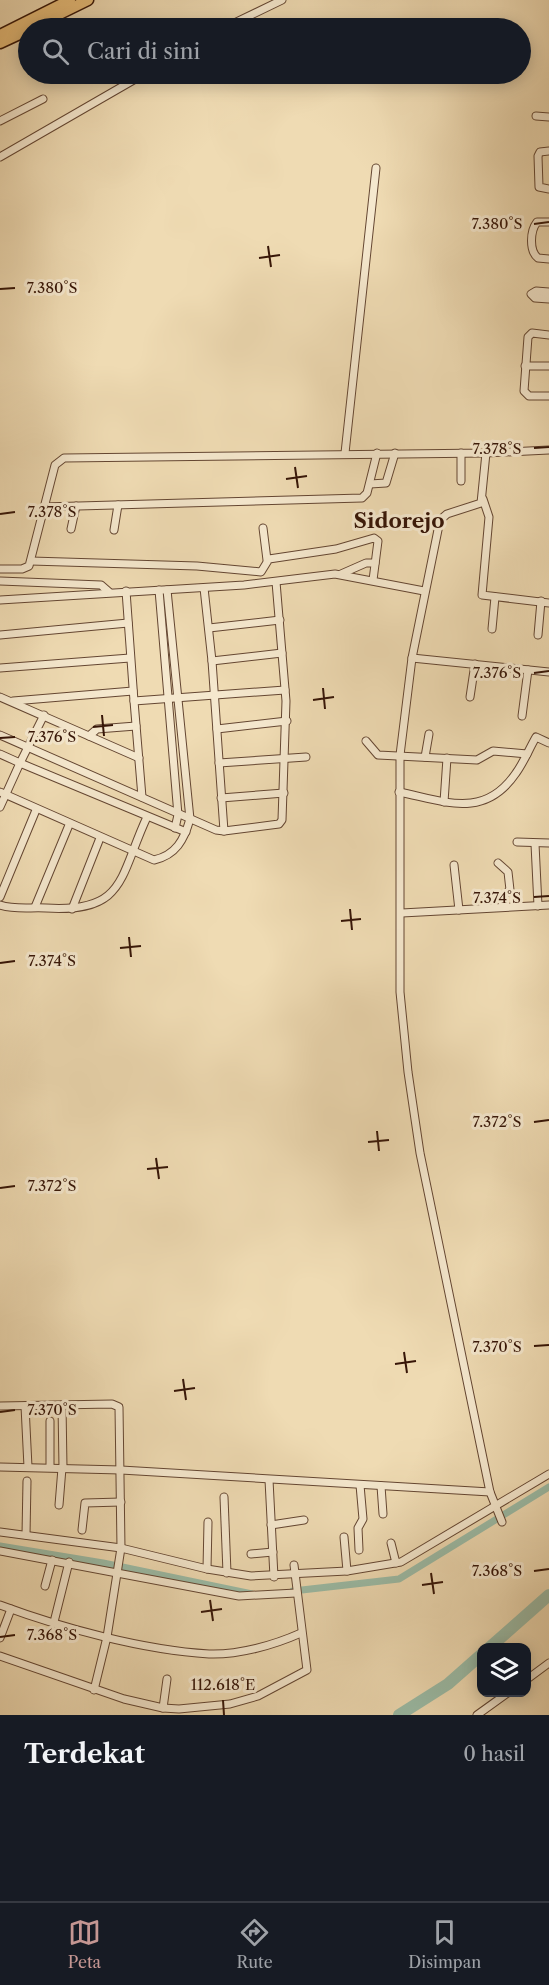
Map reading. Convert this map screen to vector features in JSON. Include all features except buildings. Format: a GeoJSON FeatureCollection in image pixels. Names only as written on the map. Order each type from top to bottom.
{"type":"FeatureCollection","features":[{"type":"Feature","properties":{"kind":"highway"},"geometry":{"type":"LineString","coordinates":[[34,18],[70,0]]}},
{"type":"Feature","properties":{"kind":"highway"},"geometry":{"type":"LineString","coordinates":[[52,18],[88,0]]}},
{"type":"Feature","properties":{"kind":"highway"},"geometry":{"type":"LineString","coordinates":[[0,35],[18,26]]}},
{"type":"Feature","properties":{"kind":"highway"},"geometry":{"type":"LineString","coordinates":[[0,43],[18,35]]}},
{"type":"Feature","properties":{"kind":"street"},"geometry":{"type":"LineString","coordinates":[[245,18],[282,0]]}},
{"type":"Feature","properties":{"kind":"street"},"geometry":{"type":"LineString","coordinates":[[0,157],[127,84]]}},
{"type":"Feature","properties":{"kind":"street"},"geometry":{"type":"LineString","coordinates":[[0,121],[43,99]]}},
{"type":"Feature","properties":{"kind":"street"},"geometry":{"type":"LineString","coordinates":[[536,116],[549,117]]}},
{"type":"Feature","properties":{"kind":"street"},"geometry":{"type":"LineString","coordinates":[[549,151],[540,152],[538,156],[538,183],[539,187],[549,189]]}},
{"type":"Feature","properties":{"kind":"street"},"geometry":{"type":"LineString","coordinates":[[345,453],[376,168]]}},
{"type":"Feature","properties":{"kind":"street"},"geometry":{"type":"LineString","coordinates":[[549,222],[537,222],[533,227],[532,250],[538,258],[549,259]]}},
{"type":"Feature","properties":{"kind":"street"},"geometry":{"type":"LineString","coordinates":[[549,292],[536,291],[531,294],[535,298],[549,299]]}},
{"type":"Feature","properties":{"kind":"street"},"geometry":{"type":"LineString","coordinates":[[549,335],[529,334],[525,366],[526,394],[549,396]]}},
{"type":"Feature","properties":{"kind":"street"},"geometry":{"type":"LineString","coordinates":[[525,366],[549,366]]}},
{"type":"Feature","properties":{"kind":"street"},"geometry":{"type":"LineString","coordinates":[[0,569],[26,569],[31,561],[55,465],[64,458],[486,453],[549,450]]}},
{"type":"Feature","properties":{"kind":"street"},"geometry":{"type":"LineString","coordinates":[[43,507],[362,498],[370,484],[377,453]]}},
{"type":"Feature","properties":{"kind":"street"},"geometry":{"type":"LineString","coordinates":[[370,484],[386,483],[395,453]]}},
{"type":"Feature","properties":{"kind":"street"},"geometry":{"type":"LineString","coordinates":[[461,453],[461,481]]}},
{"type":"Feature","properties":{"kind":"street"},"geometry":{"type":"LineString","coordinates":[[486,453],[483,499],[489,518],[482,595],[549,603]]}},
{"type":"Feature","properties":{"kind":"street"},"geometry":{"type":"LineString","coordinates":[[483,499],[478,505],[447,514],[440,520],[412,658],[400,755],[402,913],[400,992],[413,1107],[429,1203],[490,1492],[494,1508],[501,1521]]}},
{"type":"Feature","properties":{"kind":"street"},"geometry":{"type":"LineString","coordinates":[[114,530],[118,505]]}},
{"type":"Feature","properties":{"kind":"street"},"geometry":{"type":"LineString","coordinates":[[71,529],[76,506]]}},
{"type":"Feature","properties":{"kind":"street"},"geometry":{"type":"LineString","coordinates":[[259,584],[261,572],[267,560],[262,528]]}},
{"type":"Feature","properties":{"kind":"street"},"geometry":{"type":"LineString","coordinates":[[267,560],[336,549],[374,538],[378,541],[373,580]]}},
{"type":"Feature","properties":{"kind":"street"},"geometry":{"type":"LineString","coordinates":[[31,561],[197,566],[261,572]]}},
{"type":"Feature","properties":{"kind":"street"},"geometry":{"type":"LineString","coordinates":[[341,574],[366,563],[375,563]]}},
{"type":"Feature","properties":{"kind":"street"},"geometry":{"type":"LineString","coordinates":[[0,600],[259,584],[341,574],[424,591]]}},
{"type":"Feature","properties":{"kind":"street"},"geometry":{"type":"LineString","coordinates":[[0,581],[101,585],[109,592]]}},
{"type":"Feature","properties":{"kind":"street"},"geometry":{"type":"LineString","coordinates":[[0,735],[178,814],[224,831],[279,824],[282,820],[287,721],[276,582]]}},
{"type":"Feature","properties":{"kind":"street"},"geometry":{"type":"LineString","coordinates":[[204,588],[212,660],[224,831]]}},
{"type":"Feature","properties":{"kind":"street"},"geometry":{"type":"LineString","coordinates":[[3,794],[69,825],[157,860],[178,848],[190,819],[159,590]]}},
{"type":"Feature","properties":{"kind":"street"},"geometry":{"type":"LineString","coordinates":[[167,590],[178,814],[176,828]]}},
{"type":"Feature","properties":{"kind":"street"},"geometry":{"type":"LineString","coordinates":[[126,591],[142,798]]}},
{"type":"Feature","properties":{"kind":"street"},"geometry":{"type":"LineString","coordinates":[[492,629],[495,597]]}},
{"type":"Feature","properties":{"kind":"street"},"geometry":{"type":"LineString","coordinates":[[538,635],[541,602]]}},
{"type":"Feature","properties":{"kind":"street"},"geometry":{"type":"LineString","coordinates":[[209,628],[280,620]]}},
{"type":"Feature","properties":{"kind":"street"},"geometry":{"type":"LineString","coordinates":[[0,634],[128,623]]}},
{"type":"Feature","properties":{"kind":"street"},"geometry":{"type":"LineString","coordinates":[[212,660],[282,654]]}},
{"type":"Feature","properties":{"kind":"street"},"geometry":{"type":"LineString","coordinates":[[0,668],[130,658]]}},
{"type":"Feature","properties":{"kind":"street"},"geometry":{"type":"LineString","coordinates":[[412,658],[548,672]]}},
{"type":"Feature","properties":{"kind":"street"},"geometry":{"type":"LineString","coordinates":[[470,697],[475,664]]}},
{"type":"Feature","properties":{"kind":"street"},"geometry":{"type":"LineString","coordinates":[[522,716],[528,670]]}},
{"type":"Feature","properties":{"kind":"street"},"geometry":{"type":"LineString","coordinates":[[0,689],[0,697],[139,758]]}},
{"type":"Feature","properties":{"kind":"street"},"geometry":{"type":"LineString","coordinates":[[134,701],[285,690]]}},
{"type":"Feature","properties":{"kind":"street"},"geometry":{"type":"LineString","coordinates":[[12,701],[133,691]]}},
{"type":"Feature","properties":{"kind":"street"},"geometry":{"type":"LineString","coordinates":[[0,807],[3,794],[44,715]]}},
{"type":"Feature","properties":{"kind":"street"},"geometry":{"type":"LineString","coordinates":[[217,729],[287,721]]}},
{"type":"Feature","properties":{"kind":"street"},"geometry":{"type":"LineString","coordinates":[[89,736],[97,729],[136,726]]}},
{"type":"Feature","properties":{"kind":"street"},"geometry":{"type":"LineString","coordinates":[[425,757],[429,734]]}},
{"type":"Feature","properties":{"kind":"street"},"geometry":{"type":"LineString","coordinates":[[399,794],[470,804],[493,795],[516,773],[527,754],[543,740]]}},
{"type":"Feature","properties":{"kind":"street"},"geometry":{"type":"LineString","coordinates":[[366,741],[378,755],[477,760],[498,750],[527,754]]}},
{"type":"Feature","properties":{"kind":"street"},"geometry":{"type":"LineString","coordinates":[[0,754],[186,832]]}},
{"type":"Feature","properties":{"kind":"street"},"geometry":{"type":"LineString","coordinates":[[219,763],[306,757]]}},
{"type":"Feature","properties":{"kind":"street"},"geometry":{"type":"LineString","coordinates":[[444,802],[447,758]]}},
{"type":"Feature","properties":{"kind":"street"},"geometry":{"type":"LineString","coordinates":[[221,798],[284,793]]}},
{"type":"Feature","properties":{"kind":"street"},"geometry":{"type":"LineString","coordinates":[[0,897],[36,810]]}},
{"type":"Feature","properties":{"kind":"street"},"geometry":{"type":"LineString","coordinates":[[0,905],[72,909],[94,905],[116,890],[131,850],[147,817]]}},
{"type":"Feature","properties":{"kind":"street"},"geometry":{"type":"LineString","coordinates":[[35,907],[69,825]]}},
{"type":"Feature","properties":{"kind":"street"},"geometry":{"type":"LineString","coordinates":[[72,909],[100,838]]}},
{"type":"Feature","properties":{"kind":"street"},"geometry":{"type":"LineString","coordinates":[[517,842],[531,840],[535,844],[538,906]]}},
{"type":"Feature","properties":{"kind":"street"},"geometry":{"type":"LineString","coordinates":[[535,844],[549,843]]}},
{"type":"Feature","properties":{"kind":"street"},"geometry":{"type":"LineString","coordinates":[[498,863],[508,872],[510,890],[503,896],[503,907]]}},
{"type":"Feature","properties":{"kind":"street"},"geometry":{"type":"LineString","coordinates":[[454,866],[459,909]]}},
{"type":"Feature","properties":{"kind":"street"},"geometry":{"type":"LineString","coordinates":[[402,913],[549,905]]}},
{"type":"Feature","properties":{"kind":"street"},"geometry":{"type":"LineString","coordinates":[[59,1505],[63,1468],[62,1405]]}},
{"type":"Feature","properties":{"kind":"street"},"geometry":{"type":"LineString","coordinates":[[0,1406],[118,1405],[121,1551],[107,1637],[94,1690]]}},
{"type":"Feature","properties":{"kind":"street"},"geometry":{"type":"LineString","coordinates":[[25,1406],[28,1467]]}},
{"type":"Feature","properties":{"kind":"street"},"geometry":{"type":"LineString","coordinates":[[50,1421],[50,1467]]}},
{"type":"Feature","properties":{"kind":"street"},"geometry":{"type":"LineString","coordinates":[[0,1467],[121,1470],[490,1492]]}},
{"type":"Feature","properties":{"kind":"street"},"geometry":{"type":"LineString","coordinates":[[0,1532],[121,1551],[227,1573],[274,1577],[347,1571],[396,1563],[549,1474]]}},
{"type":"Feature","properties":{"kind":"street"},"geometry":{"type":"LineString","coordinates":[[268,1480],[274,1577]]}},
{"type":"Feature","properties":{"kind":"street"},"geometry":{"type":"LineString","coordinates":[[26,1535],[27,1481]]}},
{"type":"Feature","properties":{"kind":"street"},"geometry":{"type":"LineString","coordinates":[[359,1550],[358,1528],[363,1519],[360,1485]]}},
{"type":"Feature","properties":{"kind":"street"},"geometry":{"type":"LineString","coordinates":[[381,1486],[383,1514]]}},
{"type":"Feature","properties":{"kind":"street"},"geometry":{"type":"LineString","coordinates":[[224,1497],[227,1573]]}},
{"type":"Feature","properties":{"kind":"street"},"geometry":{"type":"LineString","coordinates":[[82,1530],[85,1503],[121,1502]]}},
{"type":"Feature","properties":{"kind":"street"},"geometry":{"type":"LineString","coordinates":[[271,1525],[304,1520]]}},
{"type":"Feature","properties":{"kind":"street"},"geometry":{"type":"LineString","coordinates":[[207,1569],[208,1522]]}},
{"type":"Feature","properties":{"kind":"street"},"geometry":{"type":"LineString","coordinates":[[344,1537],[347,1571]]}},
{"type":"Feature","properties":{"kind":"street"},"geometry":{"type":"LineString","coordinates":[[391,1543],[396,1563]]}},
{"type":"Feature","properties":{"kind":"street"},"geometry":{"type":"LineString","coordinates":[[0,1551],[118,1570],[239,1596],[296,1592]]}},
{"type":"Feature","properties":{"kind":"street"},"geometry":{"type":"LineString","coordinates":[[251,1554],[273,1552]]}},
{"type":"Feature","properties":{"kind":"street"},"geometry":{"type":"LineString","coordinates":[[45,1586],[52,1560]]}},
{"type":"Feature","properties":{"kind":"street"},"geometry":{"type":"LineString","coordinates":[[54,1622],[69,1562]]}},
{"type":"Feature","properties":{"kind":"street"},"geometry":{"type":"LineString","coordinates":[[0,1656],[94,1690],[163,1708],[203,1708],[230,1704],[269,1692],[307,1670],[294,1565]]}},
{"type":"Feature","properties":{"kind":"street"},"geometry":{"type":"LineString","coordinates":[[0,1605],[107,1637],[209,1654],[247,1650],[302,1633]]}},
{"type":"Feature","properties":{"kind":"street"},"geometry":{"type":"LineString","coordinates":[[0,1638],[11,1609]]}},
{"type":"Feature","properties":{"kind":"street"},"geometry":{"type":"LineString","coordinates":[[531,1676],[549,1663]]}},
{"type":"Feature","properties":{"kind":"street"},"geometry":{"type":"LineString","coordinates":[[163,1708],[167,1679]]}},
{"type":"Feature","properties":{"kind":"street"},"geometry":{"type":"LineString","coordinates":[[477,1715],[502,1697]]}},
{"type":"Feature","properties":{"kind":"waterway"},"geometry":{"type":"LineString","coordinates":[[293,1591],[399,1579],[549,1487]]}},
{"type":"Feature","properties":{"kind":"waterway"},"geometry":{"type":"LineString","coordinates":[[0,1546],[103,1563],[252,1594]]}},
{"type":"Feature","properties":{"kind":"waterway"},"geometry":{"type":"LineString","coordinates":[[495,1643],[549,1595]]}},
{"type":"Feature","properties":{"kind":"waterway"},"geometry":{"type":"LineString","coordinates":[[399,1715],[448,1684],[477,1658]]}},
{"type":"Feature","properties":{"kind":"district","name":"Sidorejo"},"geometry":{"type":"Point","coordinates":[399,520]}}]}
